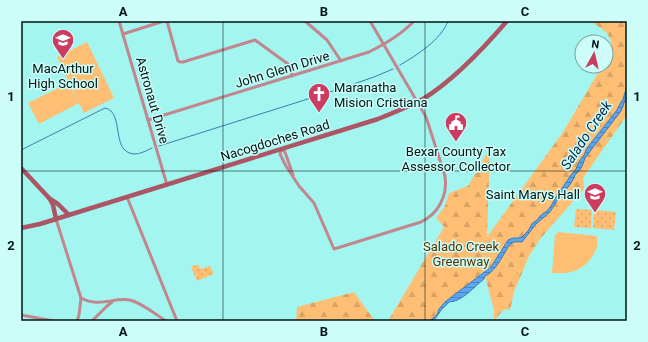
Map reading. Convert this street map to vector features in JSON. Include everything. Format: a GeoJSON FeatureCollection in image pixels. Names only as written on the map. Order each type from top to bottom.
{"type":"FeatureCollection","features":[{"type":"Feature","properties":{"kind":"main road","name":"Nacogdoches Road"},"geometry":{"type":"LineString","coordinates":[[21,228],[40,224],[281,150],[394,113],[428,96],[452,77],[487,44],[507,21]]}},
{"type":"Feature","properties":{"kind":"main road"},"geometry":{"type":"LineString","coordinates":[[21,168],[50,199],[58,204],[69,215]]}},
{"type":"Feature","properties":{"kind":"main road"},"geometry":{"type":"LineString","coordinates":[[50,199],[56,219]]}},
{"type":"Feature","properties":{"kind":"street","name":"Astronaut Drive"},"geometry":{"type":"LineString","coordinates":[[119,21],[167,185]]}},
{"type":"Feature","properties":{"kind":"street"},"geometry":{"type":"LineString","coordinates":[[123,34],[166,21],[178,61],[180,62],[255,40],[288,64],[292,76]]}},
{"type":"Feature","properties":{"kind":"street"},"geometry":{"type":"LineString","coordinates":[[305,21],[327,40],[341,61]]}},
{"type":"Feature","properties":{"kind":"street"},"geometry":{"type":"LineString","coordinates":[[281,150],[280,154],[286,166],[299,186],[314,203],[334,249],[424,220],[438,208],[446,186],[445,176],[428,122],[418,101],[370,21]]}},
{"type":"Feature","properties":{"kind":"street","name":"John Glenn Drive"},"geometry":{"type":"LineString","coordinates":[[148,120],[369,52],[384,44],[414,21]]}},
{"type":"Feature","properties":{"kind":"street"},"geometry":{"type":"LineString","coordinates":[[127,197],[177,321]]}},
{"type":"Feature","properties":{"kind":"street"},"geometry":{"type":"LineString","coordinates":[[56,219],[81,298],[77,321]]}},
{"type":"Feature","properties":{"kind":"street"},"geometry":{"type":"LineString","coordinates":[[81,298],[93,303],[130,300],[136,302],[166,321]]}},
{"type":"Feature","properties":{"kind":"street"},"geometry":{"type":"LineString","coordinates":[[92,321],[114,301]]}},
{"type":"Feature","properties":{"kind":"street"},"geometry":{"type":"LineString","coordinates":[[21,315],[54,321]]}},
{"type":"Feature","properties":{"kind":"green space","name":"Salado Creek Greenway"},"geometry":{"type":"Polygon","coordinates":[[[590,21],[627,21],[627,115],[583,178],[584,189],[540,239],[529,256],[514,292],[510,310],[504,309],[494,321],[494,310],[483,272],[451,297],[439,309],[437,314],[432,319],[428,321],[388,321],[444,227],[436,218],[445,206],[449,193],[468,186],[490,148],[487,237],[563,132],[597,74],[614,74],[614,34],[607,34],[590,21]]]}},
{"type":"Feature","properties":{"kind":"green space"},"geometry":{"type":"Polygon","coordinates":[[[87,42],[114,98],[84,113],[79,103],[39,124],[28,103],[68,83],[78,101],[57,57],[87,42]]]}},
{"type":"Feature","properties":{"kind":"green space"},"geometry":{"type":"Polygon","coordinates":[[[576,209],[592,210],[591,228],[574,227],[576,209]]]}},
{"type":"Feature","properties":{"kind":"green space"},"geometry":{"type":"Polygon","coordinates":[[[594,210],[616,212],[614,230],[593,228],[594,210]]]}},
{"type":"Feature","properties":{"kind":"green space"},"geometry":{"type":"Polygon","coordinates":[[[558,232],[597,236],[597,245],[594,254],[588,262],[578,270],[569,273],[552,273],[555,235],[558,232]]]}},
{"type":"Feature","properties":{"kind":"green space"},"geometry":{"type":"Polygon","coordinates":[[[198,264],[200,269],[210,266],[214,274],[197,281],[191,267],[198,264]]]}},
{"type":"Feature","properties":{"kind":"green space"},"geometry":{"type":"Polygon","coordinates":[[[354,292],[375,321],[296,321],[297,307],[354,292]]]}},
{"type":"Feature","properties":{"kind":"water"},"geometry":{"type":"Polygon","coordinates":[[[627,86],[627,95],[621,111],[585,158],[580,170],[550,212],[536,224],[522,242],[514,242],[509,245],[496,266],[485,276],[484,279],[463,297],[449,302],[434,320],[428,321],[437,315],[439,309],[446,301],[491,267],[508,240],[522,237],[532,224],[547,211],[576,169],[587,148],[617,110],[623,99],[627,86]]]}},
{"type":"Feature","properties":{"kind":"waterway"},"geometry":{"type":"LineString","coordinates":[[400,65],[421,52],[434,41],[445,28],[448,21]]}},
{"type":"Feature","properties":{"kind":"waterway"},"geometry":{"type":"LineString","coordinates":[[159,146],[330,92],[393,69]]}},
{"type":"Feature","properties":{"kind":"waterway"},"geometry":{"type":"LineString","coordinates":[[21,150],[105,108],[111,111],[115,117],[122,147],[127,152],[136,154],[152,148]]}},
{"type":"Feature","properties":{"kind":"place","name":"MacArthur High School"},"geometry":{"type":"Point","coordinates":[63,60]}},
{"type":"Feature","properties":{"kind":"place","name":"Maranatha Mision Cristiana"},"geometry":{"type":"Point","coordinates":[319,114]}},
{"type":"Feature","properties":{"kind":"place","name":"Bexar County Tax Assessor Collector"},"geometry":{"type":"Point","coordinates":[456,142]}},
{"type":"Feature","properties":{"kind":"place","name":"Saint Marys Hall"},"geometry":{"type":"Point","coordinates":[595,214]}},
{"type":"Feature","properties":{"kind":"water label","name":"Salado Creek"},"geometry":{"type":"Point","coordinates":[586,135]}}]}
